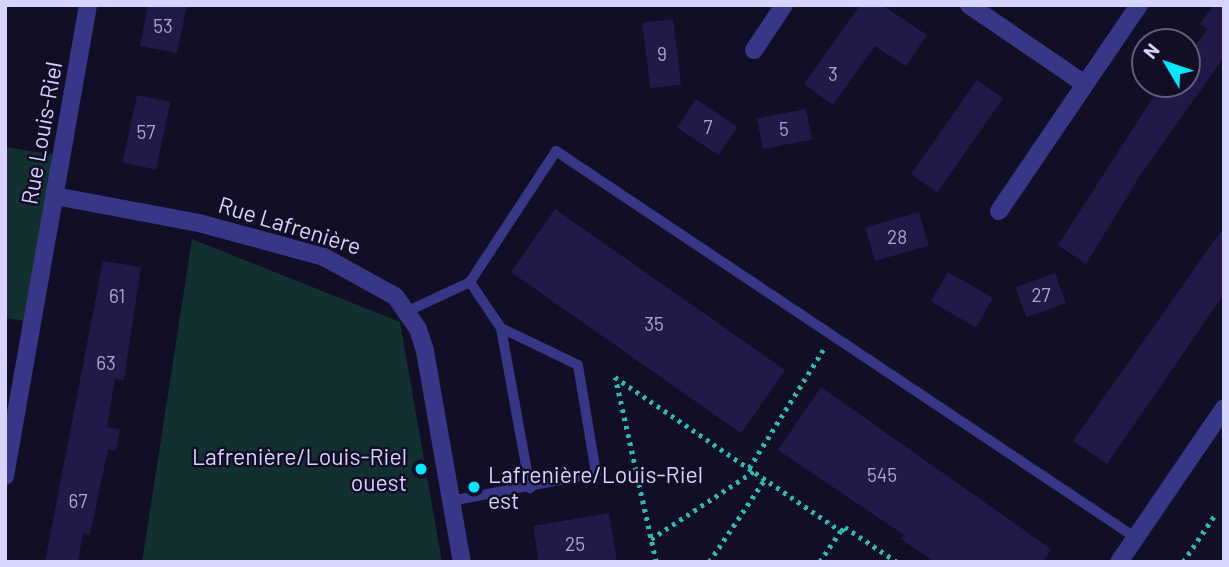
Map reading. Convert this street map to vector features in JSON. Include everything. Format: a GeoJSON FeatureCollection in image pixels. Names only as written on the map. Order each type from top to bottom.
{"type":"FeatureCollection","features":[{"type":"Feature","properties":{"kind":"street","name":"Rue Louis-Riel"},"geometry":{"type":"LineString","coordinates":[[5,476],[88,5]]}},
{"type":"Feature","properties":{"kind":"street"},"geometry":{"type":"LineString","coordinates":[[754,50],[784,5]]}},
{"type":"Feature","properties":{"kind":"street"},"geometry":{"type":"LineString","coordinates":[[969,5],[1085,84]]}},
{"type":"Feature","properties":{"kind":"street"},"geometry":{"type":"LineString","coordinates":[[999,211],[1139,5]]}},
{"type":"Feature","properties":{"kind":"street","name":"Rue Lafrenière"},"geometry":{"type":"LineString","coordinates":[[55,196],[198,223],[324,257],[381,284],[408,311],[425,351],[462,562]]}},
{"type":"Feature","properties":{"kind":"street"},"geometry":{"type":"LineString","coordinates":[[1119,562],[1224,408]]}},
{"type":"Feature","properties":{"kind":"lane"},"geometry":{"type":"LineString","coordinates":[[408,311],[470,282],[556,151],[1136,538]]}},
{"type":"Feature","properties":{"kind":"lane"},"geometry":{"type":"LineString","coordinates":[[470,282],[501,328],[530,488]]}},
{"type":"Feature","properties":{"kind":"lane"},"geometry":{"type":"LineString","coordinates":[[452,501],[530,488],[596,473],[578,365],[501,328]]}},
{"type":"Feature","properties":{"kind":"path"},"geometry":{"type":"LineString","coordinates":[[747,467],[832,335]]}},
{"type":"Feature","properties":{"kind":"path"},"geometry":{"type":"LineString","coordinates":[[656,562],[615,377],[766,479]]}},
{"type":"Feature","properties":{"kind":"path"},"geometry":{"type":"LineString","coordinates":[[747,467],[841,531]]}},
{"type":"Feature","properties":{"kind":"path"},"geometry":{"type":"LineString","coordinates":[[651,539],[754,471]]}},
{"type":"Feature","properties":{"kind":"path"},"geometry":{"type":"LineString","coordinates":[[709,562],[766,479]]}},
{"type":"Feature","properties":{"kind":"path"},"geometry":{"type":"LineString","coordinates":[[1183,562],[1214,516]]}},
{"type":"Feature","properties":{"kind":"path"},"geometry":{"type":"LineString","coordinates":[[820,562],[845,527],[897,562]]}},
{"type":"Feature","properties":{"kind":"green space"},"geometry":{"type":"Polygon","coordinates":[[[5,147],[62,156],[33,322],[5,318],[5,147]]]}},
{"type":"Feature","properties":{"kind":"green space"},"geometry":{"type":"Polygon","coordinates":[[[192,239],[400,322],[442,562],[142,562],[192,239]]]}},
{"type":"Feature","properties":{"kind":"building"},"geometry":{"type":"Polygon","coordinates":[[[148,5],[187,5],[177,53],[140,46],[148,5]]]}},
{"type":"Feature","properties":{"kind":"building"},"geometry":{"type":"Polygon","coordinates":[[[860,5],[882,5],[927,35],[906,66],[875,46],[833,105],[804,84],[860,5]]]}},
{"type":"Feature","properties":{"kind":"building"},"geometry":{"type":"Polygon","coordinates":[[[1214,5],[1224,5],[1224,57],[1201,89],[1201,38],[1208,29],[1200,24],[1214,5]]]}},
{"type":"Feature","properties":{"kind":"building"},"geometry":{"type":"Polygon","coordinates":[[[673,19],[681,85],[650,88],[642,23],[673,19]]]}},
{"type":"Feature","properties":{"kind":"building"},"geometry":{"type":"Polygon","coordinates":[[[977,80],[1003,98],[937,193],[911,174],[977,80]]]}},
{"type":"Feature","properties":{"kind":"building"},"geometry":{"type":"Polygon","coordinates":[[[137,95],[170,102],[156,170],[123,162],[137,95]]]}},
{"type":"Feature","properties":{"kind":"building"},"geometry":{"type":"Polygon","coordinates":[[[1153,98],[1195,98],[1141,174],[1086,264],[1058,245],[1153,98]]]}},
{"type":"Feature","properties":{"kind":"building"},"geometry":{"type":"Polygon","coordinates":[[[696,99],[737,127],[718,155],[677,127],[696,99]]]}},
{"type":"Feature","properties":{"kind":"building"},"geometry":{"type":"Polygon","coordinates":[[[806,109],[812,139],[763,149],[757,119],[806,109]]]}},
{"type":"Feature","properties":{"kind":"building"},"geometry":{"type":"Polygon","coordinates":[[[555,209],[785,370],[741,433],[511,272],[555,209]]]}},
{"type":"Feature","properties":{"kind":"building"},"geometry":{"type":"Polygon","coordinates":[[[919,212],[929,246],[875,261],[865,227],[919,212]]]}},
{"type":"Feature","properties":{"kind":"building"},"geometry":{"type":"Polygon","coordinates":[[[1224,227],[1224,294],[1107,464],[1073,441],[1224,227]]]}},
{"type":"Feature","properties":{"kind":"building"},"geometry":{"type":"Polygon","coordinates":[[[103,261],[141,267],[124,380],[115,379],[107,427],[120,429],[116,451],[108,449],[90,535],[83,533],[78,562],[45,562],[103,261]]]}},
{"type":"Feature","properties":{"kind":"building"},"geometry":{"type":"Polygon","coordinates":[[[948,272],[993,298],[976,327],[931,301],[948,272]]]}},
{"type":"Feature","properties":{"kind":"building"},"geometry":{"type":"Polygon","coordinates":[[[1055,273],[1066,303],[1026,317],[1016,287],[1055,273]]]}},
{"type":"Feature","properties":{"kind":"building"},"geometry":{"type":"Polygon","coordinates":[[[821,387],[1051,549],[1043,562],[935,562],[901,539],[904,535],[778,450],[821,387]]]}},
{"type":"Feature","properties":{"kind":"building"},"geometry":{"type":"Polygon","coordinates":[[[609,513],[617,562],[539,562],[533,526],[609,513]]]}},
{"type":"Feature","properties":{"kind":"place","name":"Lafrenière/Louis-Riel ouest"},"geometry":{"type":"Point","coordinates":[421,469]}},
{"type":"Feature","properties":{"kind":"place","name":"Lafrenière/Louis-Riel est"},"geometry":{"type":"Point","coordinates":[474,487]}}]}
